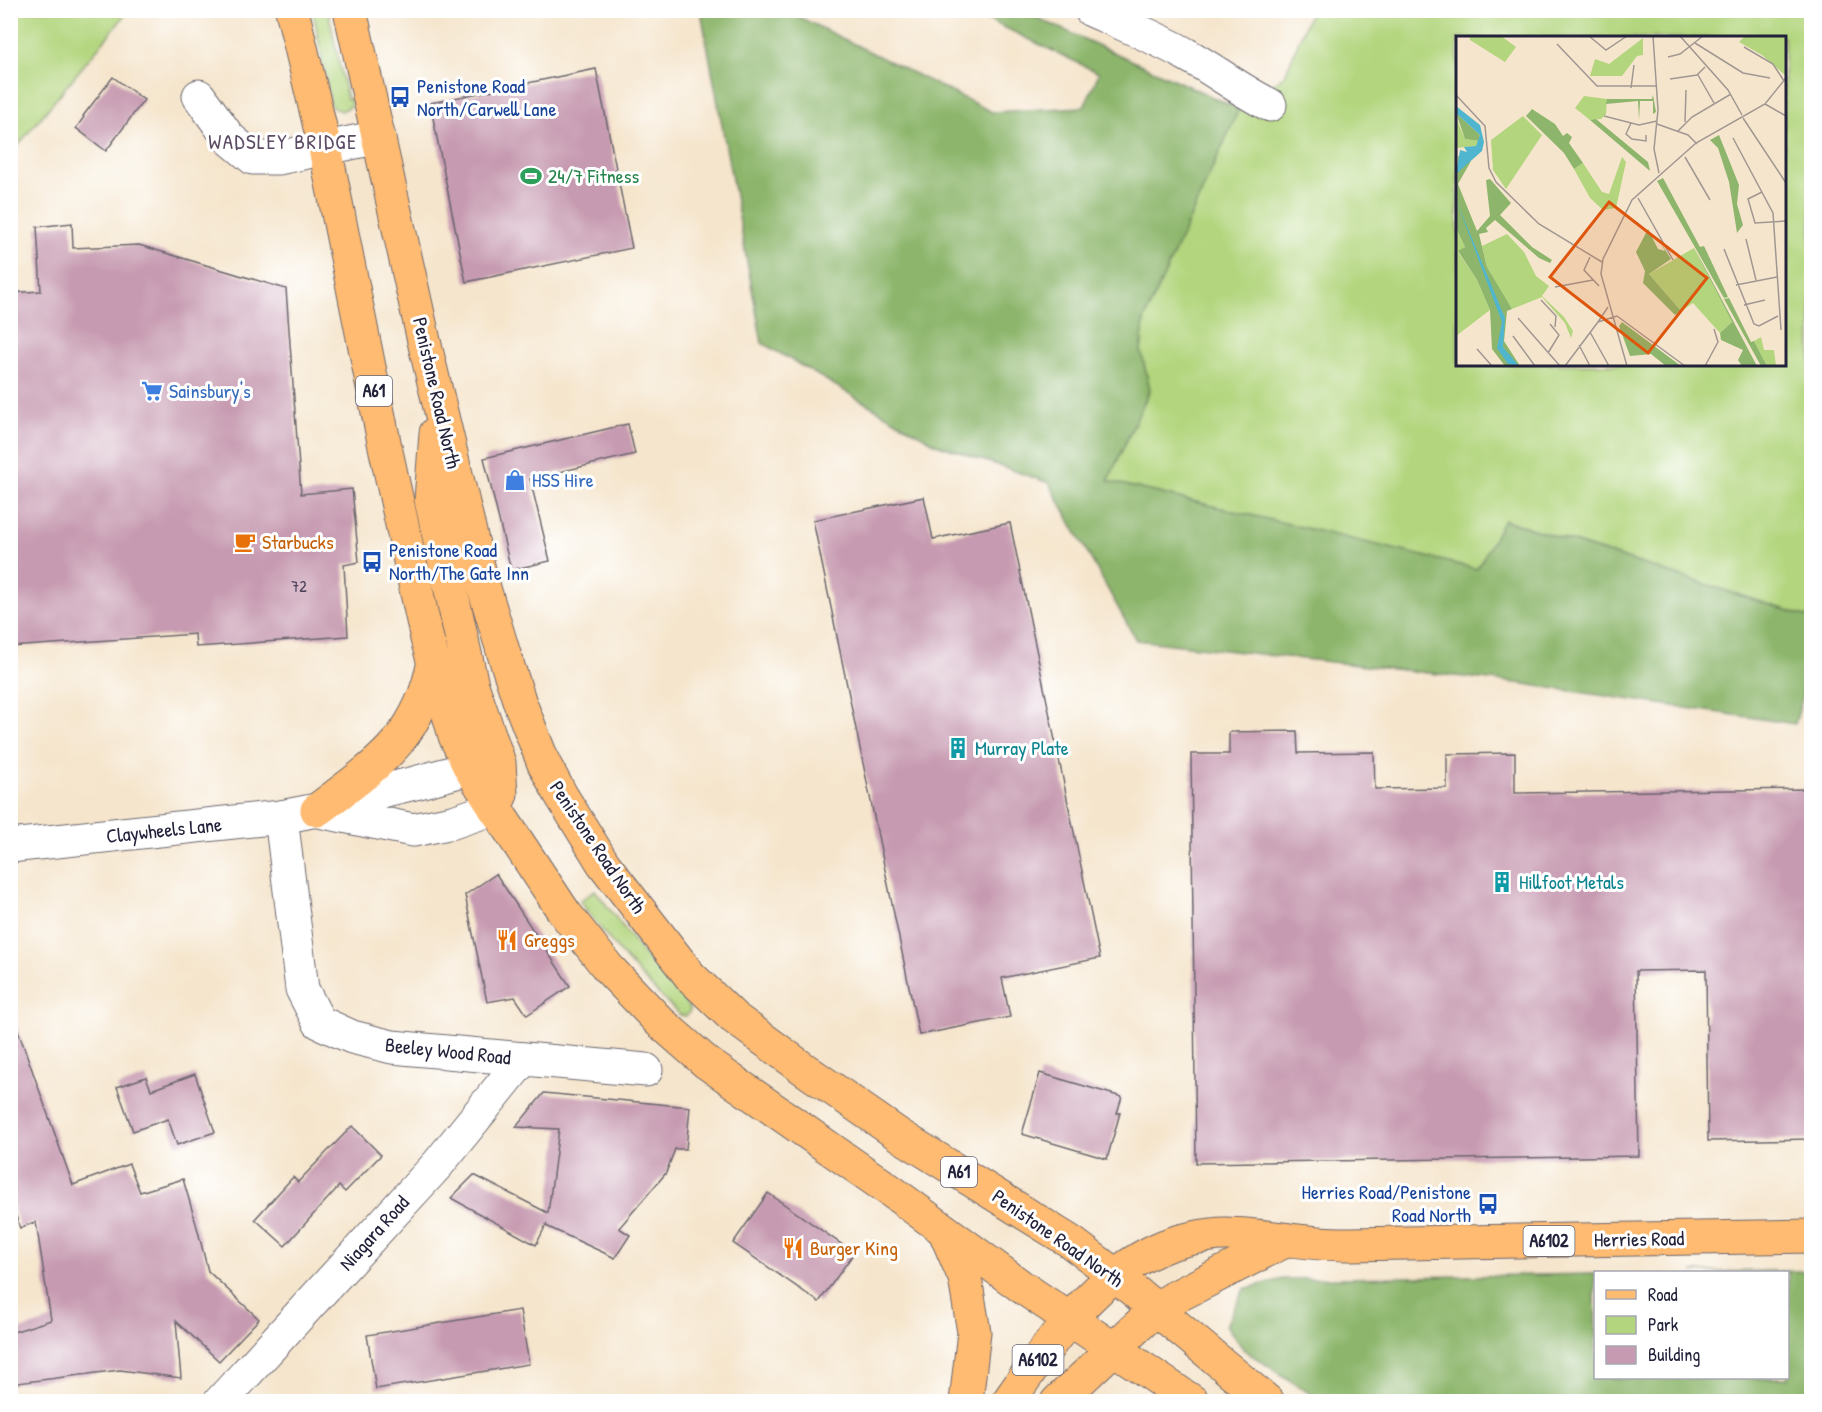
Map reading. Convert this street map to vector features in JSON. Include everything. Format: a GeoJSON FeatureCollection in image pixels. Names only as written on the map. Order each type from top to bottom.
{"type":"FeatureCollection","features":[{"type":"Feature","properties":{"kind":"main road","name":"A61"},"geometry":{"type":"LineString","coordinates":[[292,10],[325,148],[384,442],[427,639],[452,725],[484,765],[495,808],[551,894],[609,969],[660,1022],[706,1063],[891,1191],[1068,1319],[1193,1401]]}},
{"type":"Feature","properties":{"kind":"main road","name":"Penistone Road North"},"geometry":{"type":"LineString","coordinates":[[350,10],[481,578],[515,690],[544,764],[603,863],[691,977],[733,1017],[899,1135],[1071,1242],[1115,1275],[1268,1401]]}},
{"type":"Feature","properties":{"kind":"main road"},"geometry":{"type":"LineString","coordinates":[[439,401],[431,500],[472,685],[484,765],[522,760],[544,764]]}},
{"type":"Feature","properties":{"kind":"main road"},"geometry":{"type":"LineString","coordinates":[[317,810],[380,763],[393,749],[415,719],[422,705],[434,662]]}},
{"type":"Feature","properties":{"kind":"main road"},"geometry":{"type":"LineString","coordinates":[[945,1232],[964,1278],[974,1332],[966,1401]]}},
{"type":"Feature","properties":{"kind":"main road","name":"Herries Road"},"geometry":{"type":"LineString","coordinates":[[1115,1275],[1129,1264],[1160,1248],[1192,1239],[1227,1234],[1347,1244],[1812,1236]]}},
{"type":"Feature","properties":{"kind":"main road","name":"A6102"},"geometry":{"type":"LineString","coordinates":[[1057,1401],[1156,1309],[1174,1297],[1287,1240]]}},
{"type":"Feature","properties":{"kind":"main road","name":"A6102"},"geometry":{"type":"LineString","coordinates":[[1008,1401],[1068,1319],[1115,1275]]}},
{"type":"Feature","properties":{"kind":"street"},"geometry":{"type":"LineString","coordinates":[[1091,10],[1188,55],[1251,96],[1270,105]]}},
{"type":"Feature","properties":{"kind":"street"},"geometry":{"type":"LineString","coordinates":[[199,96],[229,138],[253,158],[278,158],[379,137]]}},
{"type":"Feature","properties":{"kind":"street","name":"Claywheels Lane"},"geometry":{"type":"LineString","coordinates":[[10,846],[280,817],[317,810],[369,794],[484,765]]}},
{"type":"Feature","properties":{"kind":"street","name":"Claywheels Lane"},"geometry":{"type":"LineString","coordinates":[[317,810],[413,830],[453,822],[495,808]]}},
{"type":"Feature","properties":{"kind":"street","name":"Beeley Wood Road"},"geometry":{"type":"LineString","coordinates":[[280,817],[302,989],[319,1022],[352,1036],[392,1047],[646,1070]]}},
{"type":"Feature","properties":{"kind":"street","name":"Niagara Road"},"geometry":{"type":"LineString","coordinates":[[220,1401],[438,1164],[523,1059]]}},
{"type":"Feature","properties":{"kind":"green space"},"geometry":{"type":"Polygon","coordinates":[[[11,10],[124,10],[126,14],[11,154],[11,10]]]}},
{"type":"Feature","properties":{"kind":"green space"},"geometry":{"type":"Polygon","coordinates":[[[313,11],[328,11],[347,99],[351,99],[351,106],[342,111],[331,107],[313,11]]]}},
{"type":"Feature","properties":{"kind":"green space"},"geometry":{"type":"Polygon","coordinates":[[[701,11],[787,11],[992,112],[1084,107],[1099,73],[970,11],[1022,11],[1239,109],[1144,320],[1141,351],[1150,389],[1108,481],[1477,569],[1504,520],[1811,618],[1811,667],[1795,724],[1517,683],[1136,640],[1049,483],[936,444],[762,343],[701,11]]]}},
{"type":"Feature","properties":{"kind":"green space"},"geometry":{"type":"Polygon","coordinates":[[[1311,11],[1811,11],[1811,618],[1505,520],[1477,569],[1108,481],[1150,390],[1141,351],[1144,320],[1239,109],[1285,75],[1311,11]]]}},
{"type":"Feature","properties":{"kind":"green space"},"geometry":{"type":"Polygon","coordinates":[[[595,890],[642,952],[689,1007],[690,1011],[686,1016],[680,1015],[640,974],[580,901],[595,890]]]}},
{"type":"Feature","properties":{"kind":"green space"},"geometry":{"type":"Polygon","coordinates":[[[1789,1271],[1811,1271],[1811,1401],[1321,1401],[1244,1350],[1226,1325],[1244,1289],[1283,1279],[1594,1274],[1594,1379],[1789,1379],[1789,1271]]]}},
{"type":"Feature","properties":{"kind":"building","name":"24/7 Fitness"},"geometry":{"type":"Polygon","coordinates":[[[596,69],[632,248],[466,282],[430,103],[596,69]]]}},
{"type":"Feature","properties":{"kind":"building"},"geometry":{"type":"Polygon","coordinates":[[[113,77],[144,100],[106,151],[76,128],[113,77]]]}},
{"type":"Feature","properties":{"kind":"building","name":"Sainsbury's"},"geometry":{"type":"Polygon","coordinates":[[[72,223],[73,248],[139,245],[286,289],[301,494],[352,489],[359,562],[344,565],[348,636],[196,647],[195,634],[10,647],[10,293],[41,291],[37,227],[72,223]]]}},
{"type":"Feature","properties":{"kind":"building"},"geometry":{"type":"Polygon","coordinates":[[[628,424],[635,454],[530,479],[550,561],[511,570],[484,458],[628,424]]]}},
{"type":"Feature","properties":{"kind":"building","name":"Murray Plate"},"geometry":{"type":"Polygon","coordinates":[[[924,497],[933,539],[1010,523],[1100,958],[1002,978],[1010,1017],[919,1035],[813,520],[924,497]]]}},
{"type":"Feature","properties":{"kind":"building","name":"Hillfoot Metals"},"geometry":{"type":"Polygon","coordinates":[[[1297,731],[1298,753],[1374,752],[1375,789],[1447,788],[1447,754],[1515,753],[1515,793],[1812,789],[1812,1139],[1708,1141],[1706,970],[1636,971],[1639,1156],[1196,1163],[1191,754],[1229,754],[1229,732],[1297,731]]]}},
{"type":"Feature","properties":{"kind":"building","name":"Greggs"},"geometry":{"type":"Polygon","coordinates":[[[496,874],[570,986],[527,1015],[515,997],[487,1002],[465,895],[496,874]]]}},
{"type":"Feature","properties":{"kind":"building"},"geometry":{"type":"Polygon","coordinates":[[[14,1019],[73,1185],[129,1164],[140,1192],[183,1179],[208,1271],[259,1319],[219,1361],[176,1321],[181,1378],[120,1370],[10,1384],[10,1333],[51,1320],[36,1222],[20,1228],[10,1198],[10,1020],[14,1019]]]}},
{"type":"Feature","properties":{"kind":"building"},"geometry":{"type":"Polygon","coordinates":[[[1040,1073],[1122,1097],[1117,1113],[1120,1113],[1107,1159],[1022,1134],[1040,1073]]]}},
{"type":"Feature","properties":{"kind":"building"},"geometry":{"type":"Polygon","coordinates":[[[195,1074],[215,1132],[177,1145],[168,1119],[133,1131],[117,1087],[146,1077],[151,1090],[195,1074]]]}},
{"type":"Feature","properties":{"kind":"building"},"geometry":{"type":"Polygon","coordinates":[[[544,1093],[690,1107],[686,1149],[675,1149],[666,1173],[619,1228],[630,1235],[615,1258],[546,1226],[547,1223],[536,1245],[451,1198],[474,1175],[548,1213],[559,1129],[516,1127],[544,1093]]]}},
{"type":"Feature","properties":{"kind":"building"},"geometry":{"type":"Polygon","coordinates":[[[352,1126],[381,1155],[345,1192],[339,1186],[285,1246],[255,1219],[293,1177],[298,1182],[352,1126]]]}},
{"type":"Feature","properties":{"kind":"building","name":"Burger King"},"geometry":{"type":"Polygon","coordinates":[[[768,1193],[854,1253],[819,1302],[733,1243],[768,1193]]]}},
{"type":"Feature","properties":{"kind":"building"},"geometry":{"type":"Polygon","coordinates":[[[520,1310],[529,1364],[376,1389],[367,1335],[520,1310]]]}},
{"type":"Feature","properties":{"kind":"place","name":"Penistone Road North/Carwell Lane"},"geometry":{"type":"Point","coordinates":[400,97]}},
{"type":"Feature","properties":{"kind":"place","name":"24/7 Fitness"},"geometry":{"type":"Point","coordinates":[531,176]}},
{"type":"Feature","properties":{"kind":"place","name":"Sainsbury's"},"geometry":{"type":"Point","coordinates":[152,391]}},
{"type":"Feature","properties":{"kind":"place","name":"HSS Hire"},"geometry":{"type":"Point","coordinates":[515,480]}},
{"type":"Feature","properties":{"kind":"place","name":"Starbucks"},"geometry":{"type":"Point","coordinates":[245,542]}},
{"type":"Feature","properties":{"kind":"place","name":"Penistone Road North/The Gate Inn"},"geometry":{"type":"Point","coordinates":[372,562]}},
{"type":"Feature","properties":{"kind":"place","name":"Murray Plate"},"geometry":{"type":"Point","coordinates":[958,748]}},
{"type":"Feature","properties":{"kind":"place","name":"Hillfoot Metals"},"geometry":{"type":"Point","coordinates":[1502,882]}},
{"type":"Feature","properties":{"kind":"place","name":"Greggs"},"geometry":{"type":"Point","coordinates":[507,940]}},
{"type":"Feature","properties":{"kind":"place","name":"Herries Road/Penistone Road North"},"geometry":{"type":"Point","coordinates":[1488,1204]}},
{"type":"Feature","properties":{"kind":"place","name":"Burger King"},"geometry":{"type":"Point","coordinates":[793,1248]}},
{"type":"Feature","properties":{"kind":"district","name":"WADSLEY BRIDGE"},"geometry":{"type":"Point","coordinates":[283,142]}}]}
